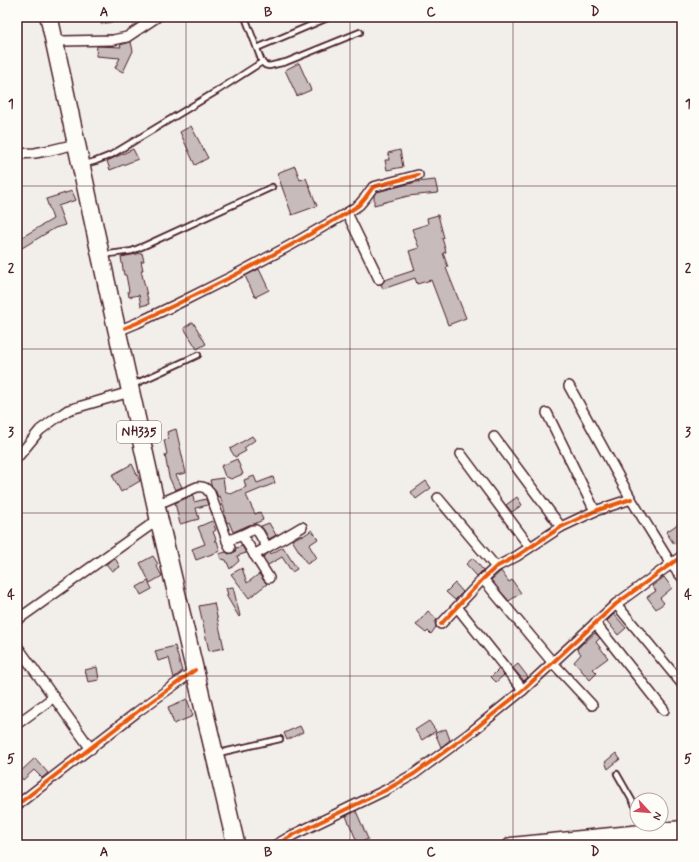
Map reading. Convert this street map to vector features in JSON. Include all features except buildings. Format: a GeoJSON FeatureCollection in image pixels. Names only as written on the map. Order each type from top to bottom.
{"type":"FeatureCollection","features":[{"type":"Feature","properties":{"kind":"highway","name":"NH335"},"geometry":{"type":"LineString","coordinates":[[49,17],[76,144],[134,388],[165,501],[245,845]]}},
{"type":"Feature","properties":{"kind":"highway","name":"NH335"},"geometry":{"type":"LineString","coordinates":[[58,17],[125,328],[134,388],[159,519],[236,845]]}},
{"type":"Feature","properties":{"kind":"main road"},"geometry":{"type":"LineString","coordinates":[[669,828],[682,828]]}},
{"type":"Feature","properties":{"kind":"main road"},"geometry":{"type":"LineString","coordinates":[[511,845],[629,830]]}},
{"type":"Feature","properties":{"kind":"main road"},"geometry":{"type":"LineString","coordinates":[[618,845],[682,838]]}},
{"type":"Feature","properties":{"kind":"street"},"geometry":{"type":"LineString","coordinates":[[63,41],[113,40],[127,37],[157,17]]}},
{"type":"Feature","properties":{"kind":"street"},"geometry":{"type":"LineString","coordinates":[[17,154],[36,153],[76,144]]}},
{"type":"Feature","properties":{"kind":"street"},"geometry":{"type":"LineString","coordinates":[[125,328],[232,276],[347,213],[359,205],[373,186],[418,175]]}},
{"type":"Feature","properties":{"kind":"street"},"geometry":{"type":"LineString","coordinates":[[347,213],[379,279]]}},
{"type":"Feature","properties":{"kind":"street"},"geometry":{"type":"LineString","coordinates":[[569,386],[631,499],[671,564],[682,577]]}},
{"type":"Feature","properties":{"kind":"street"},"geometry":{"type":"LineString","coordinates":[[17,458],[40,430],[68,410],[134,388]]}},
{"type":"Feature","properties":{"kind":"street"},"geometry":{"type":"LineString","coordinates":[[548,413],[595,511]]}},
{"type":"Feature","properties":{"kind":"street"},"geometry":{"type":"LineString","coordinates":[[494,437],[560,527]]}},
{"type":"Feature","properties":{"kind":"street"},"geometry":{"type":"LineString","coordinates":[[461,454],[530,547]]}},
{"type":"Feature","properties":{"kind":"street"},"geometry":{"type":"LineString","coordinates":[[165,501],[197,487],[203,486],[210,493],[229,544],[242,535],[252,530],[256,530],[267,547]]}},
{"type":"Feature","properties":{"kind":"street"},"geometry":{"type":"LineString","coordinates":[[438,498],[496,567]]}},
{"type":"Feature","properties":{"kind":"street"},"geometry":{"type":"LineString","coordinates":[[441,624],[496,567],[517,556],[560,527],[595,511],[631,499]]}},
{"type":"Feature","properties":{"kind":"street"},"geometry":{"type":"LineString","coordinates":[[17,620],[159,519]]}},
{"type":"Feature","properties":{"kind":"street"},"geometry":{"type":"LineString","coordinates":[[254,555],[302,527]]}},
{"type":"Feature","properties":{"kind":"street"},"geometry":{"type":"LineString","coordinates":[[242,535],[269,578]]}},
{"type":"Feature","properties":{"kind":"street"},"geometry":{"type":"LineString","coordinates":[[276,845],[293,835],[386,790],[414,774],[470,733],[523,690],[616,604],[682,556]]}},
{"type":"Feature","properties":{"kind":"street"},"geometry":{"type":"LineString","coordinates":[[484,579],[553,663],[592,705]]}},
{"type":"Feature","properties":{"kind":"street"},"geometry":{"type":"LineString","coordinates":[[616,604],[682,684]]}},
{"type":"Feature","properties":{"kind":"street"},"geometry":{"type":"LineString","coordinates":[[457,607],[523,690]]}},
{"type":"Feature","properties":{"kind":"street"},"geometry":{"type":"LineString","coordinates":[[595,623],[664,710]]}},
{"type":"Feature","properties":{"kind":"street"},"geometry":{"type":"LineString","coordinates":[[17,646],[91,749]]}},
{"type":"Feature","properties":{"kind":"street"},"geometry":{"type":"LineString","coordinates":[[17,806],[137,712],[195,670]]}},
{"type":"Feature","properties":{"kind":"street"},"geometry":{"type":"LineString","coordinates":[[17,724],[54,697]]}},
{"type":"Feature","properties":{"kind":"lane"},"geometry":{"type":"LineString","coordinates":[[245,17],[262,62],[269,66],[286,62],[360,32]]}},
{"type":"Feature","properties":{"kind":"lane"},"geometry":{"type":"LineString","coordinates":[[257,48],[330,17]]}},
{"type":"Feature","properties":{"kind":"lane"},"geometry":{"type":"LineString","coordinates":[[89,163],[111,155],[262,62]]}},
{"type":"Feature","properties":{"kind":"lane"},"geometry":{"type":"LineString","coordinates":[[109,254],[132,251],[272,187]]}},
{"type":"Feature","properties":{"kind":"lane"},"geometry":{"type":"LineString","coordinates":[[134,388],[198,355]]}},
{"type":"Feature","properties":{"kind":"lane"},"geometry":{"type":"LineString","coordinates":[[223,752],[280,739]]}},
{"type":"Feature","properties":{"kind":"lane"},"geometry":{"type":"LineString","coordinates":[[617,774],[629,795]]}},
{"type":"Feature","properties":{"kind":"cycle path"},"geometry":{"type":"LineString","coordinates":[[125,328],[175,305],[291,245],[359,205],[373,187],[418,175]]}},
{"type":"Feature","properties":{"kind":"cycle path"},"geometry":{"type":"LineString","coordinates":[[441,624],[496,567],[517,556],[561,527],[595,511],[631,499]]}},
{"type":"Feature","properties":{"kind":"cycle path"},"geometry":{"type":"LineString","coordinates":[[276,845],[293,835],[386,790],[414,774],[470,733],[523,690],[616,604],[682,556]]}},
{"type":"Feature","properties":{"kind":"cycle path"},"geometry":{"type":"LineString","coordinates":[[17,805],[137,712],[195,670]]}}]}
